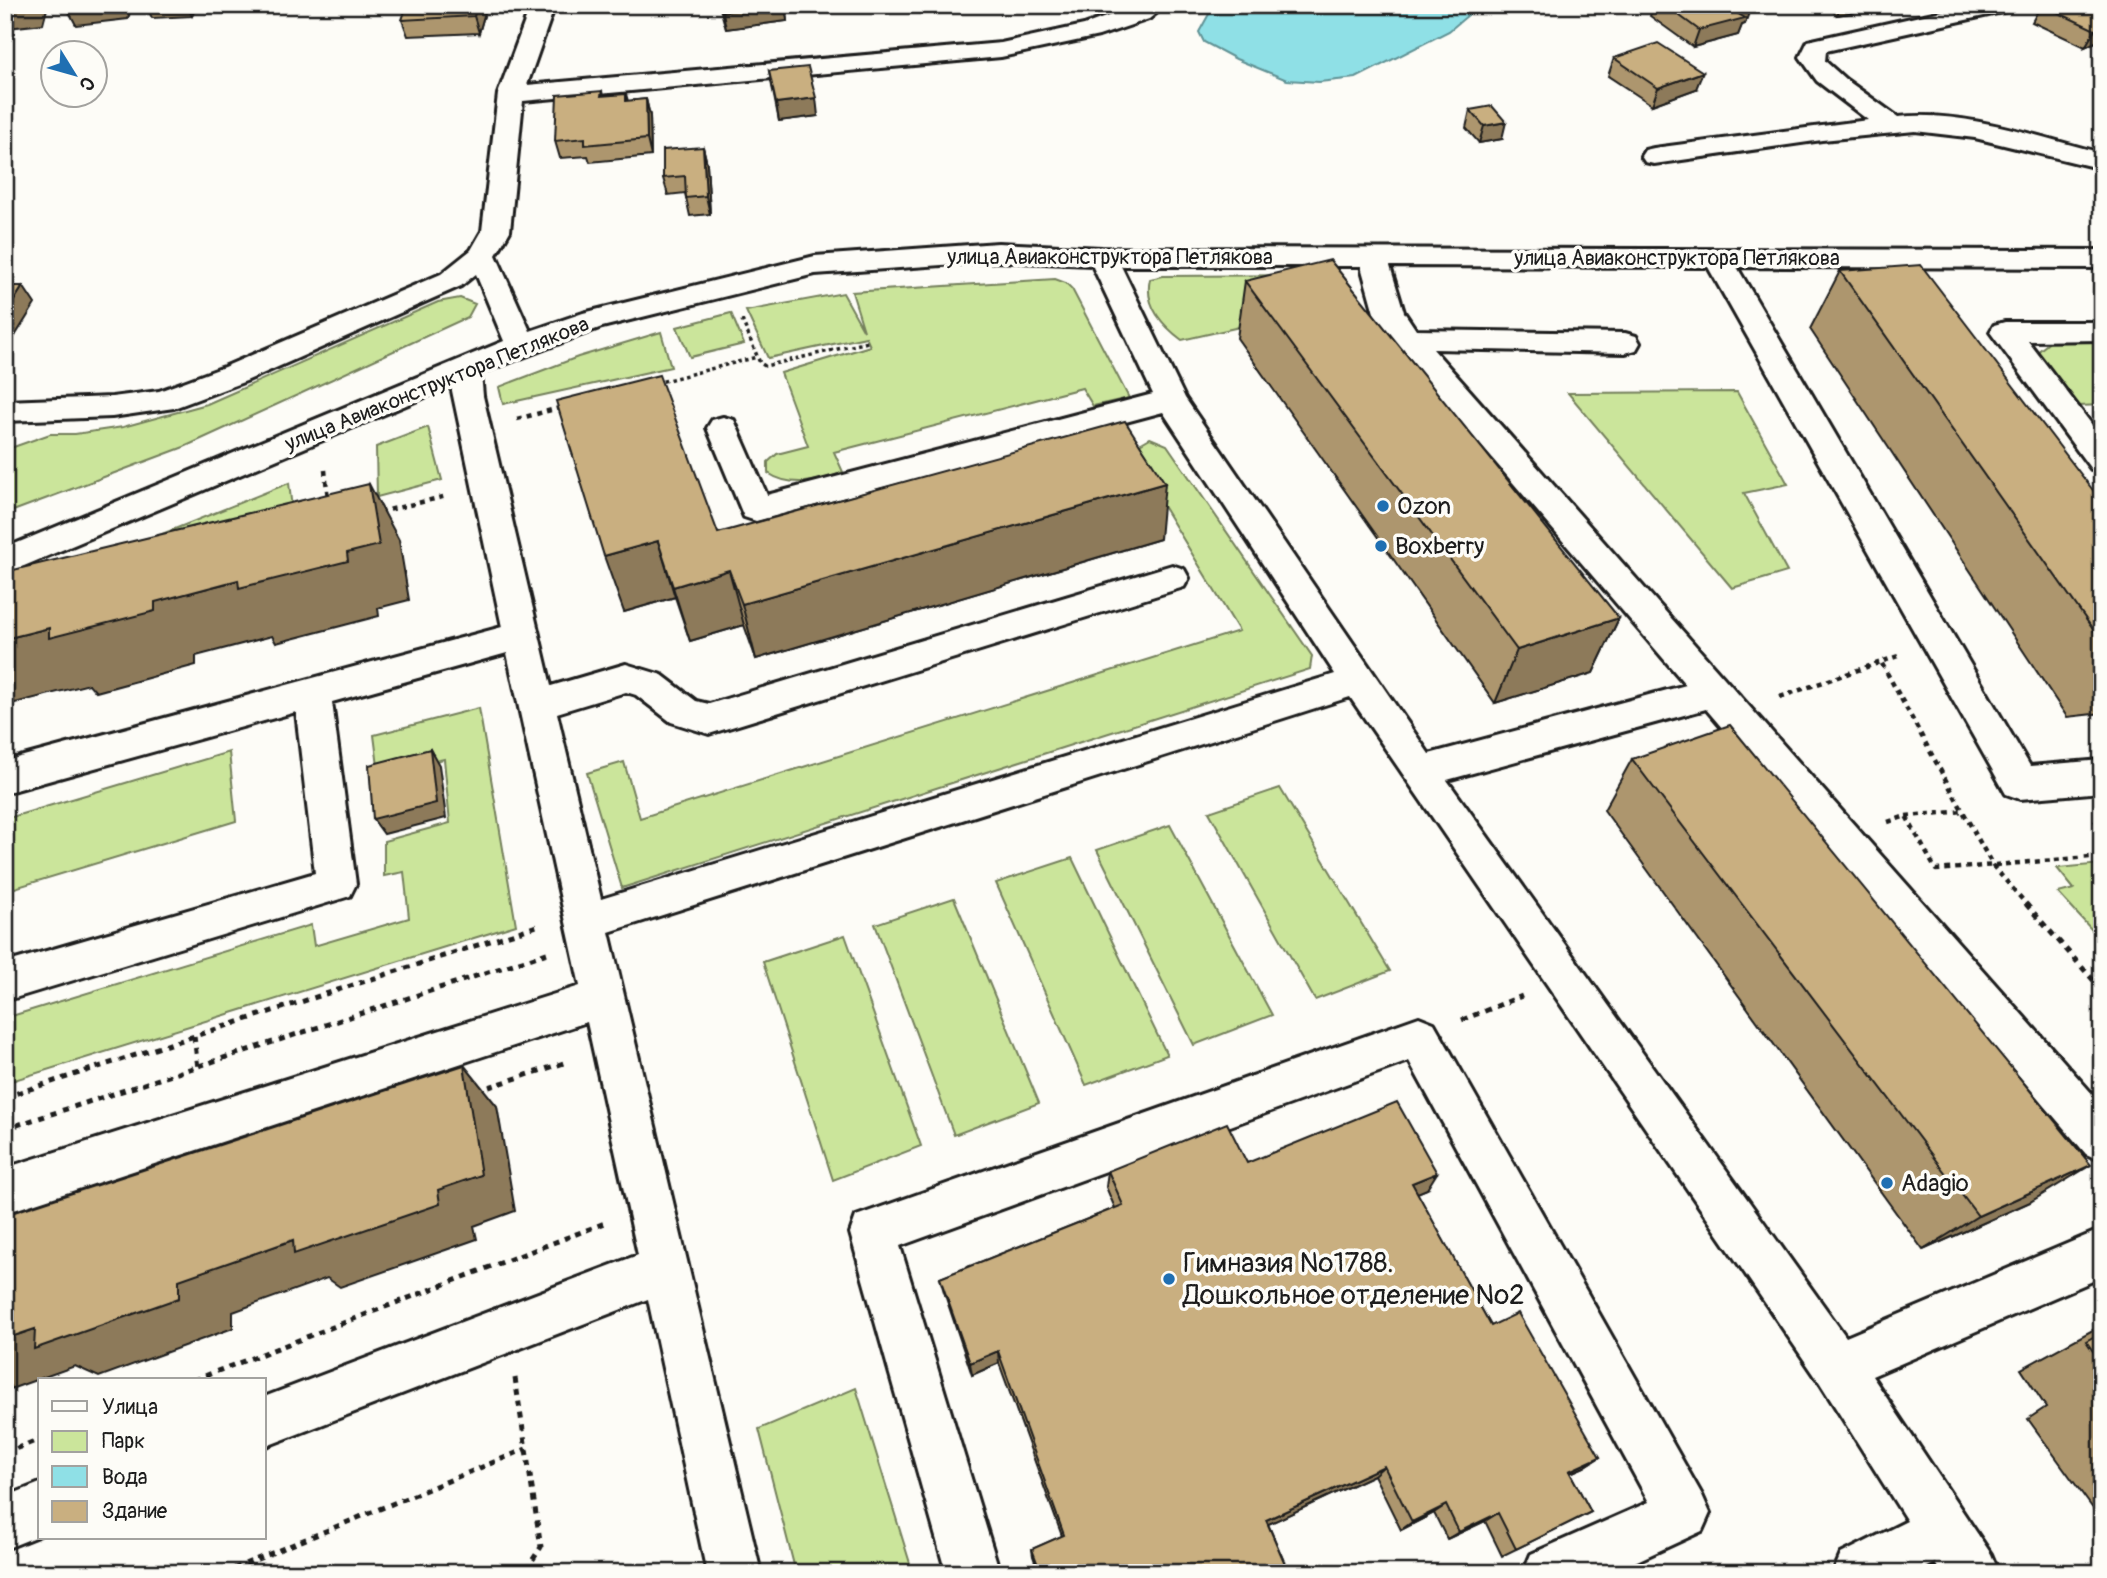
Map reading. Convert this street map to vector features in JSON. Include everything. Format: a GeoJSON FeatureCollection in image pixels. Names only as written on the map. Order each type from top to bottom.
{"type":"FeatureCollection","features":[{"type":"Feature","properties":{"kind":"street"},"geometry":{"type":"LineString","coordinates":[[5,411],[112,407],[163,401],[235,374],[451,280],[482,255],[496,231],[511,94],[543,5]]}},
{"type":"Feature","properties":{"kind":"street"},"geometry":{"type":"LineString","coordinates":[[511,94],[1001,50],[1090,31],[1141,14],[1154,5]]}},
{"type":"Feature","properties":{"kind":"street"},"geometry":{"type":"LineString","coordinates":[[1892,125],[1823,73],[1812,61],[1812,52],[1817,46],[1992,6]]}},
{"type":"Feature","properties":{"kind":"street"},"geometry":{"type":"LineString","coordinates":[[1654,156],[1915,123],[1975,130],[2102,161]]}},
{"type":"Feature","properties":{"kind":"street","name":"улица Авиаконструктора Петлякова"},"geometry":{"type":"LineString","coordinates":[[5,562],[521,345],[593,320],[815,265],[998,252],[1102,257],[1717,257],[2099,263]]}},
{"type":"Feature","properties":{"kind":"street"},"geometry":{"type":"LineString","coordinates":[[482,255],[521,345]]}},
{"type":"Feature","properties":{"kind":"street"},"geometry":{"type":"LineString","coordinates":[[1102,257],[1171,400],[1357,681],[1837,1366],[1972,1573]]}},
{"type":"Feature","properties":{"kind":"street"},"geometry":{"type":"LineString","coordinates":[[1373,257],[1388,313],[1407,339],[2102,1139]]}},
{"type":"Feature","properties":{"kind":"street"},"geometry":{"type":"LineString","coordinates":[[1717,257],[2020,783],[2102,776]]}},
{"type":"Feature","properties":{"kind":"street"},"geometry":{"type":"LineString","coordinates":[[2102,331],[2005,332],[2102,461]]}},
{"type":"Feature","properties":{"kind":"street"},"geometry":{"type":"LineString","coordinates":[[1407,339],[1625,343]]}},
{"type":"Feature","properties":{"kind":"street"},"geometry":{"type":"LineString","coordinates":[[466,369],[467,396],[538,704],[569,921],[604,997],[734,1573]]}},
{"type":"Feature","properties":{"kind":"street"},"geometry":{"type":"LineString","coordinates":[[723,428],[756,509],[1171,400]]}},
{"type":"Feature","properties":{"kind":"street"},"geometry":{"type":"LineString","coordinates":[[538,704],[625,678],[649,685],[684,712],[709,719],[1172,578]]}},
{"type":"Feature","properties":{"kind":"street"},"geometry":{"type":"LineString","coordinates":[[5,777],[523,635]]}},
{"type":"Feature","properties":{"kind":"street"},"geometry":{"type":"LineString","coordinates":[[569,921],[1357,681]]}},
{"type":"Feature","properties":{"kind":"street"},"geometry":{"type":"LineString","coordinates":[[5,982],[336,884],[312,693]]}},
{"type":"Feature","properties":{"kind":"street"},"geometry":{"type":"LineString","coordinates":[[1420,772],[1723,703]]}},
{"type":"Feature","properties":{"kind":"street"},"geometry":{"type":"LineString","coordinates":[[5,1191],[604,997]]}},
{"type":"Feature","properties":{"kind":"street"},"geometry":{"type":"LineString","coordinates":[[973,1573],[873,1233],[1419,1037],[1684,1513],[1550,1573]]}},
{"type":"Feature","properties":{"kind":"street"},"geometry":{"type":"LineString","coordinates":[[1837,1366],[2102,1253]]}},
{"type":"Feature","properties":{"kind":"street"},"geometry":{"type":"LineString","coordinates":[[266,1421],[666,1269]]}},
{"type":"Feature","properties":{"kind":"street"},"geometry":{"type":"LineString","coordinates":[[5,1523],[38,1510]]}},
{"type":"Feature","properties":{"kind":"street"},"geometry":{"type":"LineString","coordinates":[[1860,1573],[1944,1530]]}},
{"type":"Feature","properties":{"kind":"path"},"geometry":{"type":"LineString","coordinates":[[742,319],[757,357],[765,366],[868,342]]}},
{"type":"Feature","properties":{"kind":"path"},"geometry":{"type":"LineString","coordinates":[[650,385],[757,357]]}},
{"type":"Feature","properties":{"kind":"path"},"geometry":{"type":"LineString","coordinates":[[475,430],[569,405]]}},
{"type":"Feature","properties":{"kind":"path"},"geometry":{"type":"LineString","coordinates":[[324,462],[329,511]]}},
{"type":"Feature","properties":{"kind":"path"},"geometry":{"type":"LineString","coordinates":[[368,514],[488,486]]}},
{"type":"Feature","properties":{"kind":"path"},"geometry":{"type":"LineString","coordinates":[[1723,703],[1881,662],[1939,642]]}},
{"type":"Feature","properties":{"kind":"path"},"geometry":{"type":"LineString","coordinates":[[1881,662],[1993,866],[2102,990]]}},
{"type":"Feature","properties":{"kind":"path"},"geometry":{"type":"LineString","coordinates":[[1839,837],[1906,816],[1965,811]]}},
{"type":"Feature","properties":{"kind":"path"},"geometry":{"type":"LineString","coordinates":[[1906,816],[1936,870],[2102,856]]}},
{"type":"Feature","properties":{"kind":"path"},"geometry":{"type":"LineString","coordinates":[[5,1097],[194,1035],[569,921]]}},
{"type":"Feature","properties":{"kind":"path"},"geometry":{"type":"LineString","coordinates":[[5,1129],[558,949]]}},
{"type":"Feature","properties":{"kind":"path"},"geometry":{"type":"LineString","coordinates":[[1463,1020],[1565,979]]}},
{"type":"Feature","properties":{"kind":"path"},"geometry":{"type":"LineString","coordinates":[[194,1035],[198,1068]]}},
{"type":"Feature","properties":{"kind":"path"},"geometry":{"type":"LineString","coordinates":[[199,1378],[612,1220]]}},
{"type":"Feature","properties":{"kind":"path"},"geometry":{"type":"LineString","coordinates":[[508,1327],[541,1547],[524,1573]]}},
{"type":"Feature","properties":{"kind":"path"},"geometry":{"type":"LineString","coordinates":[[5,1453],[38,1440]]}},
{"type":"Feature","properties":{"kind":"path"},"geometry":{"type":"LineString","coordinates":[[223,1573],[526,1449]]}},
{"type":"Feature","properties":{"kind":"green space"},"geometry":{"type":"Polygon","coordinates":[[[1337,275],[1337,305],[1182,340],[1157,314],[1152,306],[1149,289],[1150,279],[1163,276],[1337,275]]]}},
{"type":"Feature","properties":{"kind":"green space"},"geometry":{"type":"Polygon","coordinates":[[[1055,279],[1066,283],[1072,289],[1129,398],[1093,406],[1082,388],[834,452],[843,472],[825,478],[795,482],[768,473],[768,462],[777,454],[808,446],[781,373],[870,346],[866,337],[768,358],[746,311],[843,293],[864,331],[852,292],[1055,279]]]}},
{"type":"Feature","properties":{"kind":"green space"},"geometry":{"type":"Polygon","coordinates":[[[460,298],[475,304],[468,317],[184,447],[5,514],[5,450],[50,434],[75,434],[123,427],[207,404],[438,302],[460,298]]]}},
{"type":"Feature","properties":{"kind":"green space"},"geometry":{"type":"Polygon","coordinates":[[[731,313],[744,344],[690,357],[677,327],[731,313]]]}},
{"type":"Feature","properties":{"kind":"green space"},"geometry":{"type":"Polygon","coordinates":[[[661,332],[671,367],[503,404],[499,387],[578,357],[661,332]]]}},
{"type":"Feature","properties":{"kind":"green space"},"geometry":{"type":"Polygon","coordinates":[[[2051,341],[2102,341],[2102,405],[2078,406],[2062,397],[2031,357],[2051,341]]]}},
{"type":"Feature","properties":{"kind":"green space"},"geometry":{"type":"Polygon","coordinates":[[[1737,392],[1788,484],[1744,493],[1787,572],[1732,588],[1568,393],[1737,392]]]}},
{"type":"Feature","properties":{"kind":"green space"},"geometry":{"type":"Polygon","coordinates":[[[428,427],[442,480],[377,497],[376,447],[428,427]]]}},
{"type":"Feature","properties":{"kind":"green space"},"geometry":{"type":"Polygon","coordinates":[[[1150,438],[1167,445],[1312,656],[1310,669],[622,888],[587,773],[624,762],[640,818],[1239,631],[1132,455],[1138,445],[1150,438]]]}},
{"type":"Feature","properties":{"kind":"green space"},"geometry":{"type":"Polygon","coordinates":[[[289,483],[293,517],[70,571],[289,483]]]}},
{"type":"Feature","properties":{"kind":"green space"},"geometry":{"type":"Polygon","coordinates":[[[479,708],[516,925],[5,1083],[5,1018],[311,925],[314,946],[409,918],[404,872],[384,876],[384,841],[450,823],[444,759],[379,774],[374,735],[479,708]]]}},
{"type":"Feature","properties":{"kind":"green space"},"geometry":{"type":"Polygon","coordinates":[[[229,752],[236,821],[5,891],[5,819],[229,752]]]}},
{"type":"Feature","properties":{"kind":"green space"},"geometry":{"type":"Polygon","coordinates":[[[1280,788],[1390,971],[1315,1000],[1209,812],[1280,788]]]}},
{"type":"Feature","properties":{"kind":"green space"},"geometry":{"type":"Polygon","coordinates":[[[1170,825],[1272,1015],[1194,1045],[1097,850],[1170,825]]]}},
{"type":"Feature","properties":{"kind":"green space"},"geometry":{"type":"Polygon","coordinates":[[[1072,858],[1167,1055],[1086,1085],[996,883],[1072,858]]]}},
{"type":"Feature","properties":{"kind":"green space"},"geometry":{"type":"Polygon","coordinates":[[[2102,864],[2102,941],[2058,893],[2074,889],[2057,868],[2102,864]]]}},
{"type":"Feature","properties":{"kind":"green space"},"geometry":{"type":"Polygon","coordinates":[[[954,898],[1039,1103],[954,1135],[875,924],[954,898]]]}},
{"type":"Feature","properties":{"kind":"green space"},"geometry":{"type":"Polygon","coordinates":[[[845,935],[921,1146],[833,1180],[763,962],[845,935]]]}},
{"type":"Feature","properties":{"kind":"green space"},"geometry":{"type":"Polygon","coordinates":[[[856,1388],[913,1573],[796,1573],[759,1429],[856,1388]]]}},
{"type":"Feature","properties":{"kind":"water"},"geometry":{"type":"Polygon","coordinates":[[[1214,5],[1480,5],[1449,31],[1356,78],[1319,82],[1287,80],[1236,59],[1204,42],[1199,32],[1214,5]]]}},
{"type":"Feature","properties":{"kind":"building"},"geometry":{"type":"Polygon","coordinates":[[[5,5],[34,5],[34,7],[5,11],[5,5]]]}},
{"type":"Feature","properties":{"kind":"building"},"geometry":{"type":"Polygon","coordinates":[[[68,5],[91,5],[67,8],[68,5]]]}},
{"type":"Feature","properties":{"kind":"building"},"geometry":{"type":"Polygon","coordinates":[[[407,5],[477,5],[474,16],[402,20],[407,5]]]}},
{"type":"Feature","properties":{"kind":"building"},"geometry":{"type":"Polygon","coordinates":[[[721,5],[775,5],[723,12],[721,5]]]}},
{"type":"Feature","properties":{"kind":"building"},"geometry":{"type":"Polygon","coordinates":[[[1665,5],[1751,7],[1735,12],[1745,18],[1699,30],[1665,5]]]}},
{"type":"Feature","properties":{"kind":"building"},"geometry":{"type":"Polygon","coordinates":[[[2042,5],[2102,5],[2102,27],[2095,30],[2042,5]]]}},
{"type":"Feature","properties":{"kind":"building"},"geometry":{"type":"Polygon","coordinates":[[[1658,43],[1703,72],[1658,88],[1614,58],[1658,43]]]}},
{"type":"Feature","properties":{"kind":"building"},"geometry":{"type":"Polygon","coordinates":[[[808,67],[816,98],[776,103],[769,71],[808,67]]]}},
{"type":"Feature","properties":{"kind":"building"},"geometry":{"type":"Polygon","coordinates":[[[602,91],[601,96],[626,94],[626,101],[646,99],[647,139],[585,145],[585,138],[555,141],[557,95],[602,91]]]}},
{"type":"Feature","properties":{"kind":"building"},"geometry":{"type":"Polygon","coordinates":[[[1492,106],[1506,122],[1484,126],[1470,110],[1492,106]]]}},
{"type":"Feature","properties":{"kind":"building"},"geometry":{"type":"Polygon","coordinates":[[[703,147],[706,196],[686,198],[685,176],[663,178],[663,150],[703,147]]]}},
{"type":"Feature","properties":{"kind":"building"},"geometry":{"type":"Polygon","coordinates":[[[1330,260],[1619,618],[1517,650],[1245,281],[1330,260]]]}},
{"type":"Feature","properties":{"kind":"building"},"geometry":{"type":"Polygon","coordinates":[[[1921,265],[2102,502],[2102,642],[1840,271],[1921,265]]]}},
{"type":"Feature","properties":{"kind":"building"},"geometry":{"type":"Polygon","coordinates":[[[5,286],[23,286],[5,315],[5,286]]]}},
{"type":"Feature","properties":{"kind":"building"},"geometry":{"type":"Polygon","coordinates":[[[659,375],[718,533],[1125,421],[1165,483],[742,604],[729,570],[673,587],[658,541],[604,556],[556,401],[659,375]]]}},
{"type":"Feature","properties":{"kind":"building"},"geometry":{"type":"Polygon","coordinates":[[[369,484],[379,545],[347,553],[348,561],[239,588],[238,580],[155,602],[155,611],[49,638],[49,628],[5,639],[5,572],[369,484]]]}},
{"type":"Feature","properties":{"kind":"building"},"geometry":{"type":"Polygon","coordinates":[[[1730,725],[2091,1165],[1978,1216],[1632,759],[1730,725]]]}},
{"type":"Feature","properties":{"kind":"building"},"geometry":{"type":"Polygon","coordinates":[[[430,749],[436,803],[373,819],[369,765],[430,749]]]}},
{"type":"Feature","properties":{"kind":"building"},"geometry":{"type":"Polygon","coordinates":[[[464,1065],[481,1175],[438,1190],[440,1204],[294,1254],[293,1240],[179,1280],[179,1298],[34,1349],[35,1329],[5,1339],[5,1215],[464,1065]]]}},
{"type":"Feature","properties":{"kind":"building"},"geometry":{"type":"Polygon","coordinates":[[[1397,1102],[1437,1173],[1412,1183],[1491,1326],[1518,1313],[1600,1457],[1569,1471],[1591,1512],[1516,1549],[1498,1513],[1459,1532],[1446,1505],[1412,1522],[1384,1466],[1266,1520],[1289,1573],[1041,1573],[1032,1549],[1064,1535],[998,1351],[970,1363],[940,1278],[1123,1205],[1108,1171],[1227,1123],[1247,1163],[1397,1102]]]}},
{"type":"Feature","properties":{"kind":"building"},"geometry":{"type":"Polygon","coordinates":[[[2102,1332],[2102,1364],[2086,1341],[2102,1332]]]}},
{"type":"Feature","properties":{"kind":"building"},"geometry":{"type":"Polygon","coordinates":[[[2102,1388],[2102,1403],[2094,1393],[2102,1388]]]}},
{"type":"Feature","properties":{"kind":"place","name":"Ozon"},"geometry":{"type":"Point","coordinates":[1383,506]}},
{"type":"Feature","properties":{"kind":"place","name":"Boxberry"},"geometry":{"type":"Point","coordinates":[1381,546]}},
{"type":"Feature","properties":{"kind":"place","name":"Adagio"},"geometry":{"type":"Point","coordinates":[1887,1183]}},
{"type":"Feature","properties":{"kind":"place","name":"Гимназия №1788. Дошкольное отделение №2"},"geometry":{"type":"Point","coordinates":[1169,1279]}}]}
